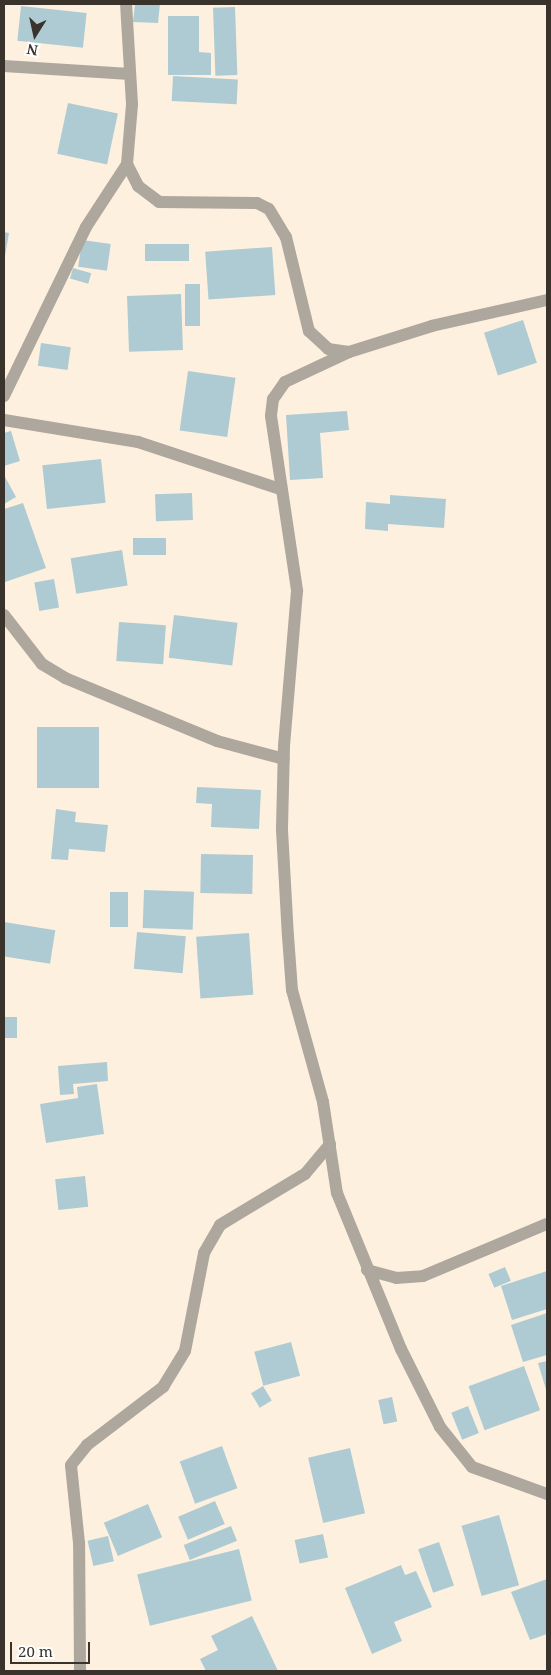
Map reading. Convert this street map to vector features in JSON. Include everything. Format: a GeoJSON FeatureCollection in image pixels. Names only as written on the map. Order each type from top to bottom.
{"type":"FeatureCollection","features":[{"type":"Feature","properties":{"kind":"street"},"geometry":{"type":"LineString","coordinates":[[4,396],[86,227],[127,164],[132,134],[126,4]]}},
{"type":"Feature","properties":{"kind":"street"},"geometry":{"type":"LineString","coordinates":[[4,66],[130,74]]}},
{"type":"Feature","properties":{"kind":"street"},"geometry":{"type":"LineString","coordinates":[[127,164],[138,186],[159,202],[257,203],[269,208],[286,237],[309,331],[328,349],[349,352]]}},
{"type":"Feature","properties":{"kind":"street"},"geometry":{"type":"LineString","coordinates":[[547,300],[432,326],[349,352],[277,390],[270,416],[298,621],[284,759],[282,830],[292,990],[330,1144],[337,1193],[367,1270],[440,1427],[472,1467],[547,1494]]}},
{"type":"Feature","properties":{"kind":"street"},"geometry":{"type":"LineString","coordinates":[[4,420],[138,442],[280,489]]}},
{"type":"Feature","properties":{"kind":"street"},"geometry":{"type":"LineString","coordinates":[[4,615],[42,664],[65,678],[217,741],[284,759]]}},
{"type":"Feature","properties":{"kind":"street"},"geometry":{"type":"LineString","coordinates":[[80,1671],[79,1543],[71,1465],[87,1444],[162,1387],[185,1351],[204,1253],[220,1225],[305,1174],[330,1144]]}},
{"type":"Feature","properties":{"kind":"street"},"geometry":{"type":"LineString","coordinates":[[367,1270],[396,1278],[423,1276],[547,1224]]}},
{"type":"Feature","properties":{"kind":"building"},"geometry":{"type":"Polygon","coordinates":[[[135,4],[160,4],[158,23],[133,22],[135,4]]]}},
{"type":"Feature","properties":{"kind":"building"},"geometry":{"type":"Polygon","coordinates":[[[21,6],[87,13],[83,48],[17,41],[21,6]]]}},
{"type":"Feature","properties":{"kind":"building"},"geometry":{"type":"Polygon","coordinates":[[[235,7],[237,75],[215,76],[213,8],[235,7]]]}},
{"type":"Feature","properties":{"kind":"building"},"geometry":{"type":"Polygon","coordinates":[[[168,16],[199,16],[199,52],[211,53],[211,75],[168,75],[168,16]]]}},
{"type":"Feature","properties":{"kind":"building"},"geometry":{"type":"Polygon","coordinates":[[[173,76],[238,79],[237,104],[172,101],[173,76]]]}},
{"type":"Feature","properties":{"kind":"building"},"geometry":{"type":"Polygon","coordinates":[[[68,103],[118,114],[107,164],[57,154],[68,103]]]}},
{"type":"Feature","properties":{"kind":"building"},"geometry":{"type":"Polygon","coordinates":[[[4,232],[9,233],[5,256],[4,256],[4,232]]]}},
{"type":"Feature","properties":{"kind":"building"},"geometry":{"type":"Polygon","coordinates":[[[82,240],[111,244],[107,271],[78,267],[82,240]]]}},
{"type":"Feature","properties":{"kind":"building"},"geometry":{"type":"Polygon","coordinates":[[[145,244],[189,244],[189,261],[145,261],[145,244]]]}},
{"type":"Feature","properties":{"kind":"building"},"geometry":{"type":"Polygon","coordinates":[[[272,247],[275,295],[209,300],[205,252],[272,247]]]}},
{"type":"Feature","properties":{"kind":"building"},"geometry":{"type":"Polygon","coordinates":[[[73,268],[91,273],[88,284],[70,279],[73,268]]]}},
{"type":"Feature","properties":{"kind":"building"},"geometry":{"type":"Polygon","coordinates":[[[185,284],[200,284],[200,326],[185,326],[185,284]]]}},
{"type":"Feature","properties":{"kind":"building"},"geometry":{"type":"Polygon","coordinates":[[[181,294],[183,350],[129,352],[127,296],[181,294]]]}},
{"type":"Feature","properties":{"kind":"building"},"geometry":{"type":"Polygon","coordinates":[[[523,320],[537,363],[498,375],[484,333],[523,320]]]}},
{"type":"Feature","properties":{"kind":"building"},"geometry":{"type":"Polygon","coordinates":[[[41,343],[71,347],[68,370],[38,366],[41,343]]]}},
{"type":"Feature","properties":{"kind":"building"},"geometry":{"type":"Polygon","coordinates":[[[188,371],[236,378],[227,437],[180,430],[188,371]]]}},
{"type":"Feature","properties":{"kind":"building"},"geometry":{"type":"Polygon","coordinates":[[[347,411],[349,430],[320,433],[323,478],[290,480],[286,415],[347,411]]]}},
{"type":"Feature","properties":{"kind":"building"},"geometry":{"type":"Polygon","coordinates":[[[11,431],[20,461],[4,466],[4,433],[11,431]]]}},
{"type":"Feature","properties":{"kind":"building"},"geometry":{"type":"Polygon","coordinates":[[[101,459],[106,503],[47,509],[42,465],[101,459]]]}},
{"type":"Feature","properties":{"kind":"building"},"geometry":{"type":"Polygon","coordinates":[[[4,475],[16,497],[4,504],[4,475]]]}},
{"type":"Feature","properties":{"kind":"building"},"geometry":{"type":"Polygon","coordinates":[[[192,493],[193,520],[156,521],[155,494],[192,493]]]}},
{"type":"Feature","properties":{"kind":"building"},"geometry":{"type":"Polygon","coordinates":[[[390,495],[446,499],[444,528],[388,524],[388,531],[365,529],[366,502],[390,504],[390,495]]]}},
{"type":"Feature","properties":{"kind":"building"},"geometry":{"type":"Polygon","coordinates":[[[23,503],[46,568],[5,582],[4,509],[23,503]]]}},
{"type":"Feature","properties":{"kind":"building"},"geometry":{"type":"Polygon","coordinates":[[[133,538],[166,538],[166,555],[133,555],[133,538]]]}},
{"type":"Feature","properties":{"kind":"building"},"geometry":{"type":"Polygon","coordinates":[[[122,550],[128,586],[76,594],[71,558],[122,550]]]}},
{"type":"Feature","properties":{"kind":"building"},"geometry":{"type":"Polygon","coordinates":[[[54,579],[59,608],[39,611],[34,582],[54,579]]]}},
{"type":"Feature","properties":{"kind":"building"},"geometry":{"type":"Polygon","coordinates":[[[174,615],[238,623],[232,665],[169,658],[174,615]]]}},
{"type":"Feature","properties":{"kind":"building"},"geometry":{"type":"Polygon","coordinates":[[[119,622],[166,625],[163,664],[116,661],[119,622]]]}},
{"type":"Feature","properties":{"kind":"building"},"geometry":{"type":"Polygon","coordinates":[[[37,727],[99,727],[99,788],[37,788],[37,727]]]}},
{"type":"Feature","properties":{"kind":"building"},"geometry":{"type":"Polygon","coordinates":[[[197,787],[261,790],[259,829],[211,827],[212,804],[196,803],[197,787]]]}},
{"type":"Feature","properties":{"kind":"building"},"geometry":{"type":"Polygon","coordinates":[[[56,809],[76,812],[75,822],[108,825],[105,852],[69,849],[68,860],[51,859],[56,809]]]}},
{"type":"Feature","properties":{"kind":"building"},"geometry":{"type":"Polygon","coordinates":[[[201,854],[253,855],[252,894],[200,893],[201,854]]]}},
{"type":"Feature","properties":{"kind":"building"},"geometry":{"type":"Polygon","coordinates":[[[144,890],[194,892],[193,930],[143,928],[144,890]]]}},
{"type":"Feature","properties":{"kind":"building"},"geometry":{"type":"Polygon","coordinates":[[[110,892],[128,892],[128,927],[110,927],[110,892]]]}},
{"type":"Feature","properties":{"kind":"building"},"geometry":{"type":"Polygon","coordinates":[[[4,922],[55,930],[50,964],[4,956],[4,922]]]}},
{"type":"Feature","properties":{"kind":"building"},"geometry":{"type":"Polygon","coordinates":[[[137,932],[186,936],[183,973],[134,969],[137,932]]]}},
{"type":"Feature","properties":{"kind":"building"},"geometry":{"type":"Polygon","coordinates":[[[249,933],[253,995],[200,999],[196,937],[249,933]]]}},
{"type":"Feature","properties":{"kind":"building"},"geometry":{"type":"Polygon","coordinates":[[[4,1017],[17,1017],[17,1038],[4,1038],[4,1017]]]}},
{"type":"Feature","properties":{"kind":"building"},"geometry":{"type":"Polygon","coordinates":[[[107,1062],[108,1081],[73,1084],[74,1094],[60,1095],[58,1066],[107,1062]]]}},
{"type":"Feature","properties":{"kind":"building"},"geometry":{"type":"Polygon","coordinates":[[[97,1084],[104,1134],[46,1143],[40,1104],[78,1098],[77,1087],[97,1084]]]}},
{"type":"Feature","properties":{"kind":"building"},"geometry":{"type":"Polygon","coordinates":[[[85,1176],[88,1207],[58,1210],[55,1179],[85,1176]]]}},
{"type":"Feature","properties":{"kind":"building"},"geometry":{"type":"Polygon","coordinates":[[[505,1267],[511,1281],[494,1288],[488,1274],[505,1267]]]}},
{"type":"Feature","properties":{"kind":"building"},"geometry":{"type":"Polygon","coordinates":[[[547,1271],[547,1309],[512,1320],[501,1286],[547,1271]]]}},
{"type":"Feature","properties":{"kind":"building"},"geometry":{"type":"Polygon","coordinates":[[[547,1313],[547,1355],[523,1362],[511,1325],[547,1313]]]}},
{"type":"Feature","properties":{"kind":"building"},"geometry":{"type":"Polygon","coordinates":[[[291,1342],[300,1376],[263,1386],[254,1352],[291,1342]]]}},
{"type":"Feature","properties":{"kind":"building"},"geometry":{"type":"Polygon","coordinates":[[[547,1361],[547,1393],[538,1363],[547,1361]]]}},
{"type":"Feature","properties":{"kind":"building"},"geometry":{"type":"Polygon","coordinates":[[[524,1366],[540,1410],[485,1430],[469,1386],[524,1366]]]}},
{"type":"Feature","properties":{"kind":"building"},"geometry":{"type":"Polygon","coordinates":[[[263,1386],[272,1401],[260,1408],[251,1393],[263,1386]]]}},
{"type":"Feature","properties":{"kind":"building"},"geometry":{"type":"Polygon","coordinates":[[[392,1397],[397,1421],[384,1424],[378,1400],[392,1397]]]}},
{"type":"Feature","properties":{"kind":"building"},"geometry":{"type":"Polygon","coordinates":[[[468,1406],[479,1433],[462,1440],[451,1413],[468,1406]]]}},
{"type":"Feature","properties":{"kind":"building"},"geometry":{"type":"Polygon","coordinates":[[[222,1446],[237,1488],[195,1504],[180,1461],[222,1446]]]}},
{"type":"Feature","properties":{"kind":"building"},"geometry":{"type":"Polygon","coordinates":[[[350,1448],[365,1513],[323,1523],[308,1458],[350,1448]]]}},
{"type":"Feature","properties":{"kind":"building"},"geometry":{"type":"Polygon","coordinates":[[[215,1501],[225,1524],[188,1540],[178,1517],[215,1501]]]}},
{"type":"Feature","properties":{"kind":"building"},"geometry":{"type":"Polygon","coordinates":[[[148,1504],[162,1537],[118,1556],[104,1523],[148,1504]]]}},
{"type":"Feature","properties":{"kind":"building"},"geometry":{"type":"Polygon","coordinates":[[[499,1515],[519,1585],[482,1596],[462,1526],[499,1515]]]}},
{"type":"Feature","properties":{"kind":"building"},"geometry":{"type":"Polygon","coordinates":[[[231,1526],[237,1541],[190,1560],[184,1545],[231,1526]]]}},
{"type":"Feature","properties":{"kind":"building"},"geometry":{"type":"Polygon","coordinates":[[[323,1534],[328,1557],[300,1564],[295,1540],[323,1534]]]}},
{"type":"Feature","properties":{"kind":"building"},"geometry":{"type":"Polygon","coordinates":[[[108,1536],[114,1561],[93,1566],[88,1541],[108,1536]]]}},
{"type":"Feature","properties":{"kind":"building"},"geometry":{"type":"Polygon","coordinates":[[[439,1542],[454,1585],[433,1593],[418,1549],[439,1542]]]}},
{"type":"Feature","properties":{"kind":"building"},"geometry":{"type":"Polygon","coordinates":[[[239,1549],[252,1600],[150,1626],[137,1574],[239,1549]]]}},
{"type":"Feature","properties":{"kind":"building"},"geometry":{"type":"Polygon","coordinates":[[[401,1565],[405,1575],[416,1571],[432,1607],[394,1622],[402,1641],[372,1654],[345,1588],[401,1565]]]}},
{"type":"Feature","properties":{"kind":"building"},"geometry":{"type":"Polygon","coordinates":[[[547,1579],[547,1634],[530,1640],[511,1592],[547,1579]]]}},
{"type":"Feature","properties":{"kind":"building"},"geometry":{"type":"Polygon","coordinates":[[[252,1616],[278,1671],[206,1671],[200,1659],[218,1650],[211,1636],[252,1616]]]}}]}
